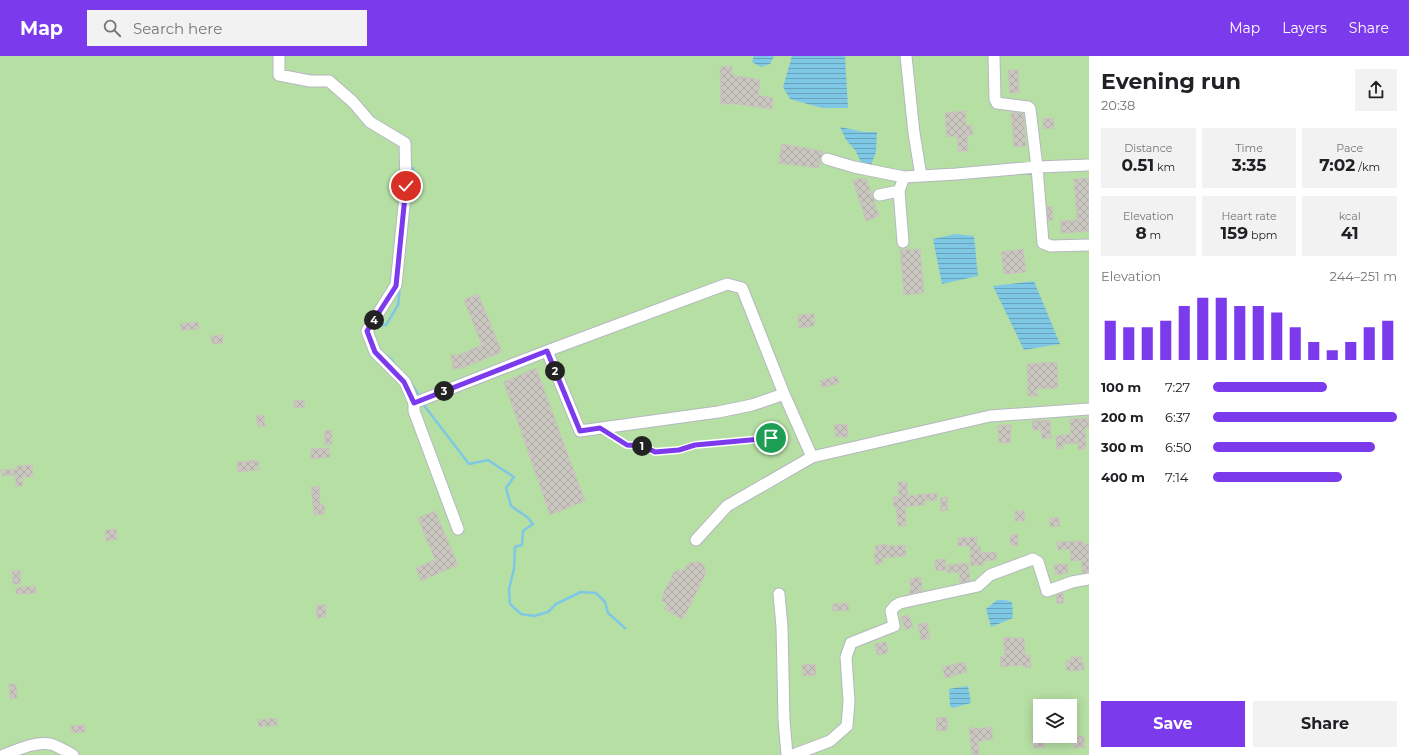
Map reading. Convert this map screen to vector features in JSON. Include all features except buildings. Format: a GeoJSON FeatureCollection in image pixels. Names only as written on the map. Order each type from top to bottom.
{"type":"FeatureCollection","features":[{"type":"Feature","properties":{"kind":"street"},"geometry":{"type":"LineString","coordinates":[[279,56],[279,75],[310,81],[329,81],[353,102],[370,122],[405,143],[406,186],[396,286],[367,331],[375,352],[404,382],[414,403],[414,411],[458,529]]}},
{"type":"Feature","properties":{"kind":"street"},"geometry":{"type":"LineString","coordinates":[[906,56],[914,133],[921,176]]}},
{"type":"Feature","properties":{"kind":"street"},"geometry":{"type":"LineString","coordinates":[[994,56],[995,99],[997,103],[1028,107],[1030,109],[1037,167],[1043,243],[1051,246],[1089,245]]}},
{"type":"Feature","properties":{"kind":"street"},"geometry":{"type":"LineString","coordinates":[[827,159],[854,167],[904,177],[1037,167],[1089,165]]}},
{"type":"Feature","properties":{"kind":"street"},"geometry":{"type":"LineString","coordinates":[[903,242],[899,191],[904,177]]}},
{"type":"Feature","properties":{"kind":"street"},"geometry":{"type":"LineString","coordinates":[[880,195],[899,191]]}},
{"type":"Feature","properties":{"kind":"street"},"geometry":{"type":"LineString","coordinates":[[414,403],[547,351],[727,284],[742,288],[784,394],[812,457]]}},
{"type":"Feature","properties":{"kind":"street"},"geometry":{"type":"LineString","coordinates":[[547,351],[580,431],[718,412],[752,405],[784,394]]}},
{"type":"Feature","properties":{"kind":"street"},"geometry":{"type":"LineString","coordinates":[[696,540],[727,506],[812,457],[990,416],[1089,409]]}},
{"type":"Feature","properties":{"kind":"street"},"geometry":{"type":"LineString","coordinates":[[793,755],[830,740],[847,726],[849,701],[846,657],[851,644],[894,626],[891,611],[900,603],[978,586],[990,575],[1033,558],[1038,562],[1047,591],[1072,582],[1089,579]]}},
{"type":"Feature","properties":{"kind":"street"},"geometry":{"type":"LineString","coordinates":[[780,594],[784,720],[787,755]]}},
{"type":"Feature","properties":{"kind":"street"},"geometry":{"type":"LineString","coordinates":[[4,755],[34,745],[49,744],[61,748],[73,755]]}},
{"type":"Feature","properties":{"kind":"path"},"geometry":{"type":"LineString","coordinates":[[600,428],[627,445],[643,446],[655,452],[679,450],[695,445],[771,438],[806,443]]}},
{"type":"Feature","properties":{"kind":"green space"},"geometry":{"type":"Polygon","coordinates":[[[0,56],[1089,56],[1089,755],[0,755],[0,56]]]}},
{"type":"Feature","properties":{"kind":"water"},"geometry":{"type":"Polygon","coordinates":[[[754,56],[774,56],[770,64],[761,67],[752,62],[754,56]]]}},
{"type":"Feature","properties":{"kind":"water"},"geometry":{"type":"Polygon","coordinates":[[[792,56],[845,56],[848,108],[822,108],[790,99],[783,87],[792,56]]]}},
{"type":"Feature","properties":{"kind":"water"},"geometry":{"type":"Polygon","coordinates":[[[840,127],[864,132],[877,132],[876,152],[871,165],[862,164],[855,150],[846,140],[840,127]]]}},
{"type":"Feature","properties":{"kind":"water"},"geometry":{"type":"Polygon","coordinates":[[[955,234],[974,236],[978,276],[942,284],[933,239],[955,234]]]}},
{"type":"Feature","properties":{"kind":"water"},"geometry":{"type":"Polygon","coordinates":[[[1034,281],[1060,344],[1024,350],[993,286],[1034,281]]]}},
{"type":"Feature","properties":{"kind":"water"},"geometry":{"type":"Polygon","coordinates":[[[997,600],[1012,602],[1013,618],[991,627],[986,609],[997,600]]]}},
{"type":"Feature","properties":{"kind":"water"},"geometry":{"type":"Polygon","coordinates":[[[968,686],[971,703],[953,708],[950,706],[949,689],[968,686]]]}},
{"type":"Feature","properties":{"kind":"waterway"},"geometry":{"type":"LineString","coordinates":[[411,187],[413,168]]}},
{"type":"Feature","properties":{"kind":"waterway"},"geometry":{"type":"LineString","coordinates":[[376,325],[386,325],[398,305],[400,286]]}},
{"type":"Feature","properties":{"kind":"waterway"},"geometry":{"type":"LineString","coordinates":[[384,354],[391,359],[397,367]]}},
{"type":"Feature","properties":{"kind":"waterway"},"geometry":{"type":"LineString","coordinates":[[411,383],[420,397]]}},
{"type":"Feature","properties":{"kind":"waterway"},"geometry":{"type":"LineString","coordinates":[[423,404],[469,464],[488,460],[514,477],[506,488],[511,506],[527,517],[533,524],[523,531],[522,545],[515,547],[514,569],[509,589],[510,604],[521,614],[534,616],[548,612],[556,604],[581,592],[596,593],[605,602],[608,613],[625,628]]}},
{"type":"Feature","properties":{"kind":"route"},"geometry":{"type":"LineString","coordinates":[[406,186],[396,286],[367,331],[375,352],[404,382],[414,403],[547,351],[580,431],[600,428],[627,445],[643,446],[655,452],[679,450],[695,445],[771,438]]}}]}
